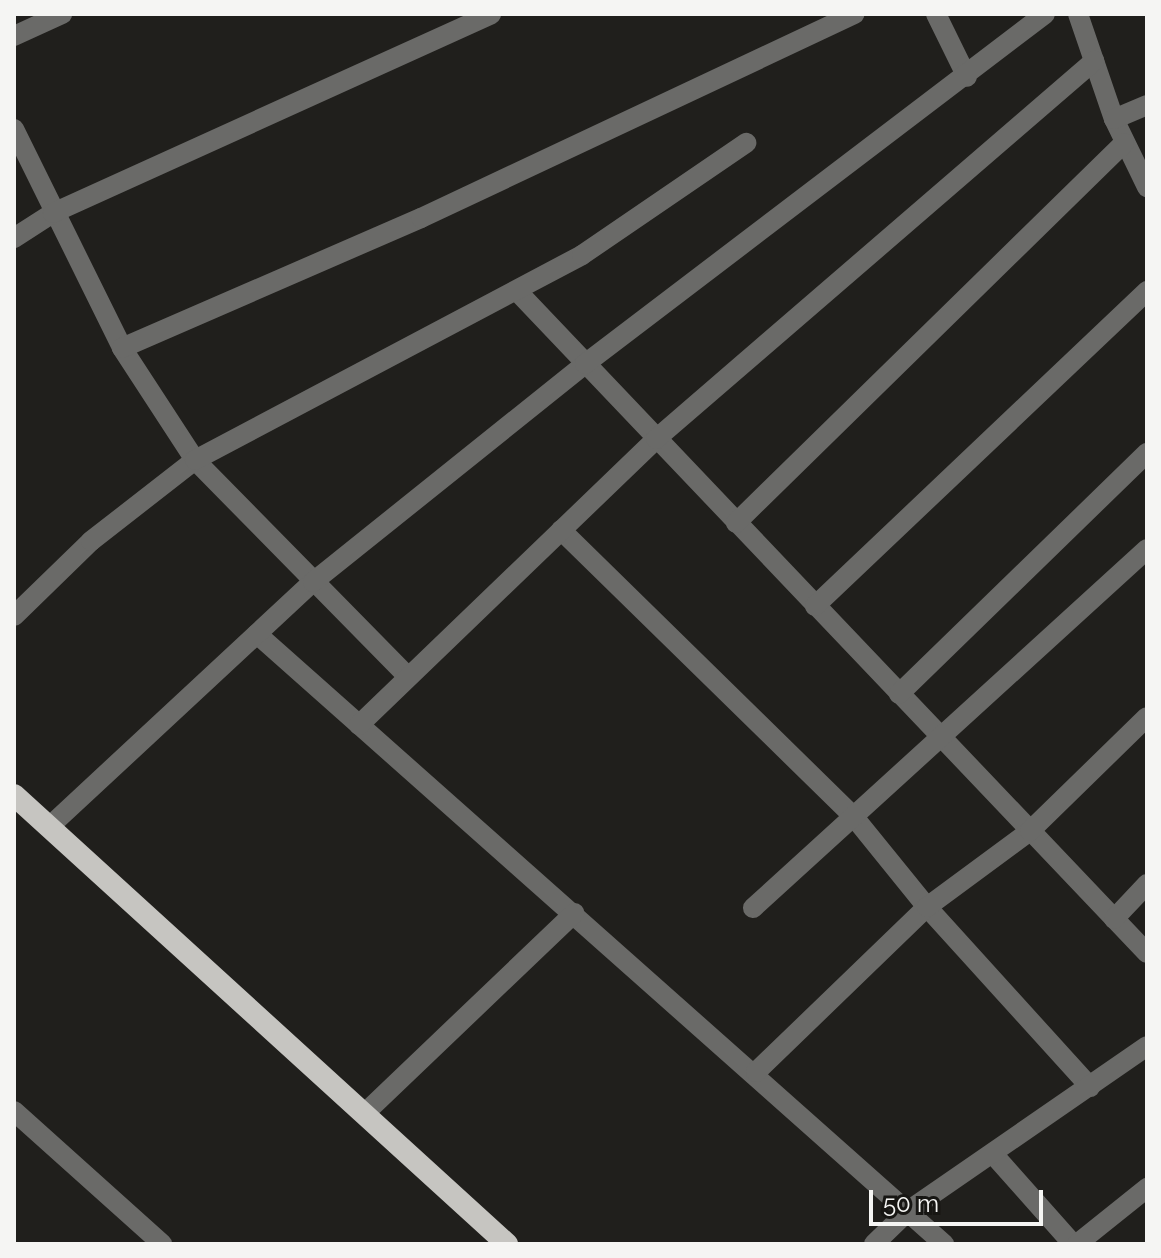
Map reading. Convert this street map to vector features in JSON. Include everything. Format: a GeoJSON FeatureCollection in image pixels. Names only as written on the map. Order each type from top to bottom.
{"type":"FeatureCollection","features":[{"type":"Feature","properties":{"kind":"highway"},"geometry":{"type":"LineString","coordinates":[[14,795],[507,1244]]}},
{"type":"Feature","properties":{"kind":"street"},"geometry":{"type":"LineString","coordinates":[[14,36],[62,14]]}},
{"type":"Feature","properties":{"kind":"street"},"geometry":{"type":"LineString","coordinates":[[14,238],[53,213],[466,19],[491,14]]}},
{"type":"Feature","properties":{"kind":"street"},"geometry":{"type":"LineString","coordinates":[[122,348],[421,218],[854,14]]}},
{"type":"Feature","properties":{"kind":"street"},"geometry":{"type":"LineString","coordinates":[[936,14],[967,77]]}},
{"type":"Feature","properties":{"kind":"street"},"geometry":{"type":"LineString","coordinates":[[49,827],[313,582],[585,364],[967,77],[1045,14]]}},
{"type":"Feature","properties":{"kind":"street"},"geometry":{"type":"LineString","coordinates":[[1078,14],[1114,119],[1147,187]]}},
{"type":"Feature","properties":{"kind":"street"},"geometry":{"type":"LineString","coordinates":[[359,725],[656,439],[1094,61]]}},
{"type":"Feature","properties":{"kind":"street"},"geometry":{"type":"LineString","coordinates":[[1114,119],[1147,105]]}},
{"type":"Feature","properties":{"kind":"street"},"geometry":{"type":"LineString","coordinates":[[14,129],[122,348],[195,460],[408,677]]}},
{"type":"Feature","properties":{"kind":"street"},"geometry":{"type":"LineString","coordinates":[[14,616],[91,541],[195,460],[582,255],[746,143]]}},
{"type":"Feature","properties":{"kind":"street"},"geometry":{"type":"LineString","coordinates":[[736,523],[1124,143]]}},
{"type":"Feature","properties":{"kind":"street"},"geometry":{"type":"LineString","coordinates":[[517,291],[1147,953]]}},
{"type":"Feature","properties":{"kind":"street"},"geometry":{"type":"LineString","coordinates":[[815,606],[1147,291]]}},
{"type":"Feature","properties":{"kind":"street"},"geometry":{"type":"LineString","coordinates":[[899,694],[1147,453]]}},
{"type":"Feature","properties":{"kind":"street"},"geometry":{"type":"LineString","coordinates":[[561,530],[854,817],[927,907],[1090,1087]]}},
{"type":"Feature","properties":{"kind":"street"},"geometry":{"type":"LineString","coordinates":[[753,908],[1147,549]]}},
{"type":"Feature","properties":{"kind":"street"},"geometry":{"type":"LineString","coordinates":[[257,634],[756,1072],[944,1244]]}},
{"type":"Feature","properties":{"kind":"street"},"geometry":{"type":"LineString","coordinates":[[756,1072],[927,907],[1030,831],[1147,717]]}},
{"type":"Feature","properties":{"kind":"street"},"geometry":{"type":"LineString","coordinates":[[1114,919],[1147,884]]}},
{"type":"Feature","properties":{"kind":"street"},"geometry":{"type":"LineString","coordinates":[[364,1114],[574,913]]}},
{"type":"Feature","properties":{"kind":"street"},"geometry":{"type":"LineString","coordinates":[[874,1244],[908,1211],[1147,1046]]}},
{"type":"Feature","properties":{"kind":"street"},"geometry":{"type":"LineString","coordinates":[[14,1111],[162,1244]]}},
{"type":"Feature","properties":{"kind":"street"},"geometry":{"type":"LineString","coordinates":[[993,1154],[1075,1244],[1147,1188]]}}]}
